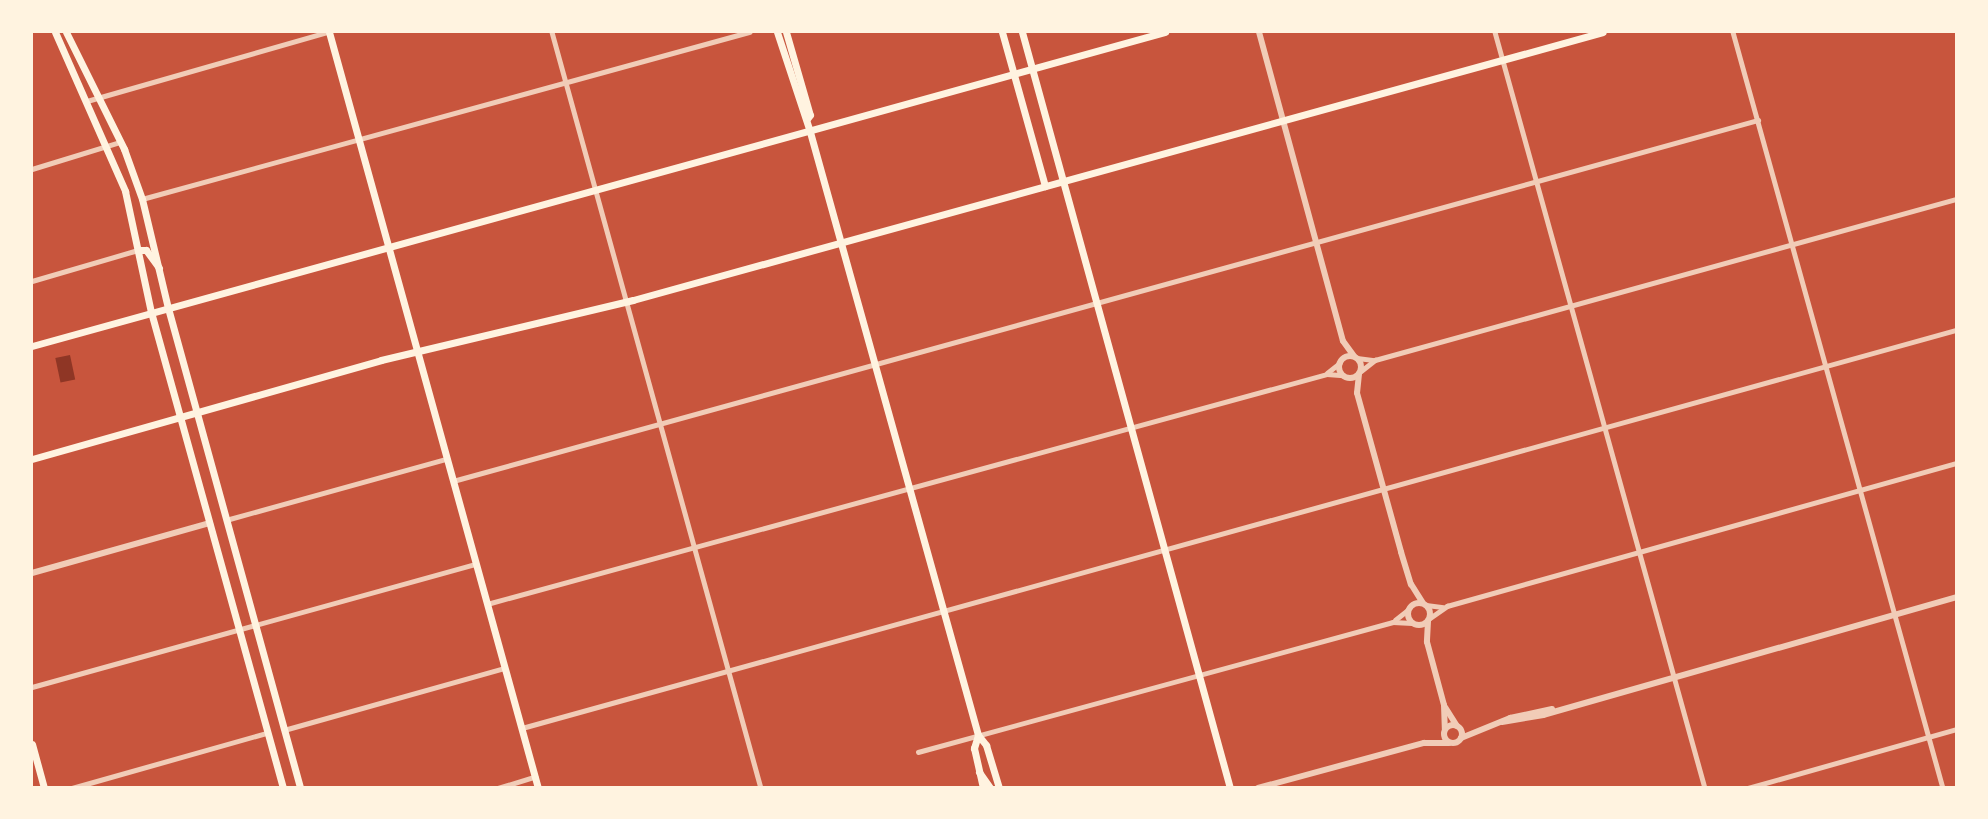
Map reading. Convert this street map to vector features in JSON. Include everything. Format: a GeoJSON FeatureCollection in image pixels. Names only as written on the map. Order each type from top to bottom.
{"type":"FeatureCollection","features":[{"type":"Feature","properties":{"kind":"main road"},"geometry":{"type":"LineString","coordinates":[[55,32],[108,147],[123,187],[151,312],[283,788]]}},
{"type":"Feature","properties":{"kind":"main road"},"geometry":{"type":"LineString","coordinates":[[66,32],[120,142],[142,199],[196,414],[300,788]]}},
{"type":"Feature","properties":{"kind":"main road"},"geometry":{"type":"LineString","coordinates":[[330,32],[538,788]]}},
{"type":"Feature","properties":{"kind":"main road"},"geometry":{"type":"LineString","coordinates":[[777,32],[807,119],[978,735],[986,745],[999,788]]}},
{"type":"Feature","properties":{"kind":"main road"},"geometry":{"type":"LineString","coordinates":[[786,32],[810,115],[807,119]]}},
{"type":"Feature","properties":{"kind":"main road"},"geometry":{"type":"LineString","coordinates":[[1002,32],[1045,186]]}},
{"type":"Feature","properties":{"kind":"main road"},"geometry":{"type":"LineString","coordinates":[[1022,32],[1230,788]]}},
{"type":"Feature","properties":{"kind":"main road"},"geometry":{"type":"LineString","coordinates":[[32,345],[1165,32]]}},
{"type":"Feature","properties":{"kind":"main road"},"geometry":{"type":"LineString","coordinates":[[32,459],[382,360],[418,355],[627,302],[1602,32]]}},
{"type":"Feature","properties":{"kind":"main road"},"geometry":{"type":"LineString","coordinates":[[123,187],[135,199],[142,199]]}},
{"type":"Feature","properties":{"kind":"main road"},"geometry":{"type":"LineString","coordinates":[[139,250],[146,250],[159,268]]}},
{"type":"Feature","properties":{"kind":"main road"},"geometry":{"type":"LineString","coordinates":[[978,735],[974,748],[983,788]]}},
{"type":"Feature","properties":{"kind":"main road"},"geometry":{"type":"LineString","coordinates":[[32,744],[44,788]]}},
{"type":"Feature","properties":{"kind":"main road"},"geometry":{"type":"LineString","coordinates":[[979,772],[990,788]]}},
{"type":"Feature","properties":{"kind":"street"},"geometry":{"type":"LineString","coordinates":[[87,101],[330,32]]}},
{"type":"Feature","properties":{"kind":"street"},"geometry":{"type":"LineString","coordinates":[[552,32],[761,788]]}},
{"type":"Feature","properties":{"kind":"street"},"geometry":{"type":"LineString","coordinates":[[142,199],[749,32]]}},
{"type":"Feature","properties":{"kind":"street"},"geometry":{"type":"LineString","coordinates":[[1259,32],[1343,341],[1341,361],[1345,376],[1357,393],[1411,584],[1425,604],[1429,620],[1427,642],[1444,705],[1445,730],[1449,743]]}},
{"type":"Feature","properties":{"kind":"street"},"geometry":{"type":"LineString","coordinates":[[1495,32],[1705,788]]}},
{"type":"Feature","properties":{"kind":"street"},"geometry":{"type":"LineString","coordinates":[[1733,32],[1943,788]]}},
{"type":"Feature","properties":{"kind":"street"},"geometry":{"type":"LineString","coordinates":[[453,481],[1758,120]]}},
{"type":"Feature","properties":{"kind":"street"},"geometry":{"type":"LineString","coordinates":[[32,169],[120,142]]}},
{"type":"Feature","properties":{"kind":"street"},"geometry":{"type":"LineString","coordinates":[[488,604],[1327,374],[1345,376],[1360,372],[1375,360],[1956,200]]}},
{"type":"Feature","properties":{"kind":"street"},"geometry":{"type":"LineString","coordinates":[[32,281],[139,250]]}},
{"type":"Feature","properties":{"kind":"street"},"geometry":{"type":"LineString","coordinates":[[522,728],[1956,331]]}},
{"type":"Feature","properties":{"kind":"street"},"geometry":{"type":"LineString","coordinates":[[1343,341],[1356,357],[1360,372],[1357,393]]}},
{"type":"Feature","properties":{"kind":"street"},"geometry":{"type":"LineString","coordinates":[[1327,374],[1341,361],[1356,357],[1375,360]]}},
{"type":"Feature","properties":{"kind":"street"},"geometry":{"type":"LineString","coordinates":[[226,520],[447,458]]}},
{"type":"Feature","properties":{"kind":"street"},"geometry":{"type":"LineString","coordinates":[[1393,622],[1409,608],[1425,604],[1447,606],[1956,463]]}},
{"type":"Feature","properties":{"kind":"street"},"geometry":{"type":"LineString","coordinates":[[32,573],[210,523]]}},
{"type":"Feature","properties":{"kind":"street"},"geometry":{"type":"LineString","coordinates":[[32,687],[476,564]]}},
{"type":"Feature","properties":{"kind":"street"},"geometry":{"type":"LineString","coordinates":[[1411,584],[1409,608],[1414,624],[1427,642]]}},
{"type":"Feature","properties":{"kind":"street"},"geometry":{"type":"LineString","coordinates":[[1258,788],[1424,743],[1449,743],[1481,728],[1558,709],[1956,597]]}},
{"type":"Feature","properties":{"kind":"street"},"geometry":{"type":"LineString","coordinates":[[918,752],[1198,673],[1393,622],[1414,624],[1429,620],[1447,606]]}},
{"type":"Feature","properties":{"kind":"street"},"geometry":{"type":"LineString","coordinates":[[284,730],[505,668]]}},
{"type":"Feature","properties":{"kind":"street"},"geometry":{"type":"LineString","coordinates":[[1444,705],[1458,727],[1461,738]]}},
{"type":"Feature","properties":{"kind":"street"},"geometry":{"type":"LineString","coordinates":[[1424,743],[1445,730],[1458,727],[1481,728]]}},
{"type":"Feature","properties":{"kind":"street"},"geometry":{"type":"LineString","coordinates":[[1748,788],[1956,729]]}},
{"type":"Feature","properties":{"kind":"street"},"geometry":{"type":"LineString","coordinates":[[72,788],[268,733]]}},
{"type":"Feature","properties":{"kind":"street"},"geometry":{"type":"LineString","coordinates":[[498,788],[536,777]]}},
{"type":"Feature","properties":{"kind":"shaded area"},"geometry":{"type":"Polygon","coordinates":[[[70,355],[75,379],[61,383],[55,358],[70,355]]]}}]}
